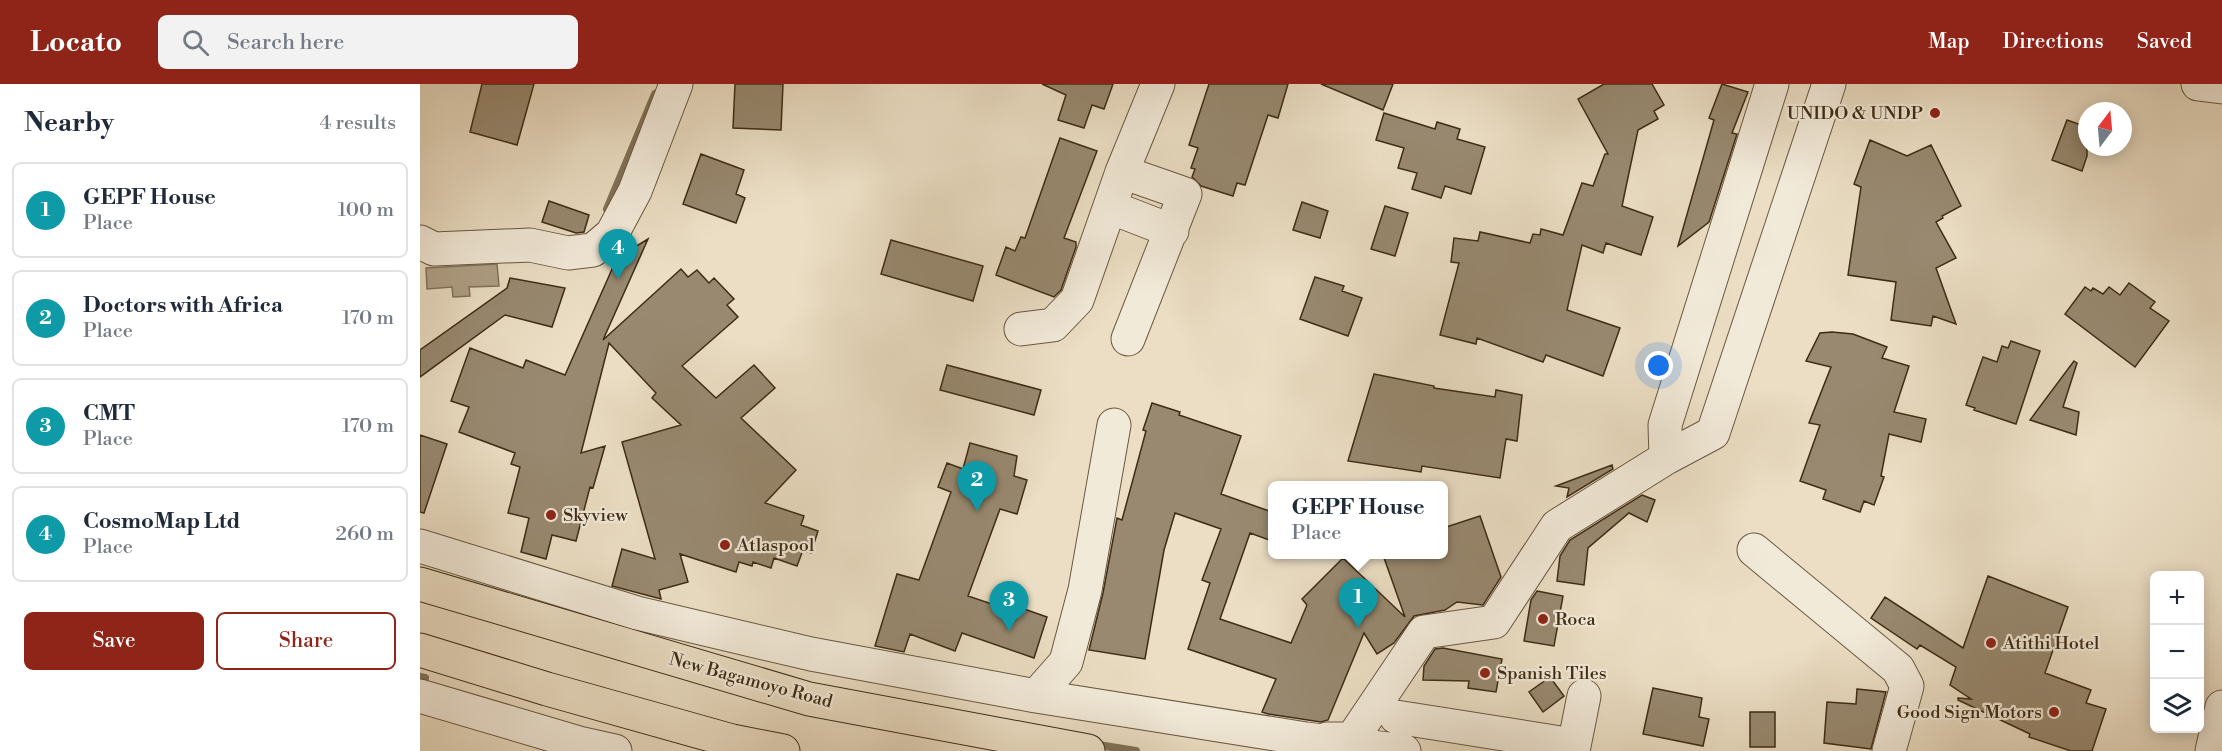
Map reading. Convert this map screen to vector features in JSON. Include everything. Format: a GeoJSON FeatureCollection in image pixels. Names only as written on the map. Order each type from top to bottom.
{"type":"FeatureCollection","features":[{"type":"Feature","properties":{"kind":"highway","name":"New Bagamoyo Road"},"geometry":{"type":"LineString","coordinates":[[420,584],[809,699],[1088,751]]}},
{"type":"Feature","properties":{"kind":"highway"},"geometry":{"type":"LineString","coordinates":[[420,650],[731,746],[783,751]]}},
{"type":"Feature","properties":{"kind":"street"},"geometry":{"type":"LineString","coordinates":[[420,242],[434,249],[530,245],[581,253],[598,247],[612,234],[634,191],[676,84]]}},
{"type":"Feature","properties":{"kind":"street"},"geometry":{"type":"LineString","coordinates":[[1021,329],[1053,325],[1077,300],[1122,172],[1158,84]]}},
{"type":"Feature","properties":{"kind":"street"},"geometry":{"type":"LineString","coordinates":[[1666,458],[1665,425],[1772,84]]}},
{"type":"Feature","properties":{"kind":"street"},"geometry":{"type":"LineString","coordinates":[[1305,745],[1352,740],[1424,632],[1494,622],[1557,526],[1666,458],[1713,433],[1829,84]]}},
{"type":"Feature","properties":{"kind":"street"},"geometry":{"type":"LineString","coordinates":[[2198,84],[2222,87]]}},
{"type":"Feature","properties":{"kind":"street"},"geometry":{"type":"LineString","coordinates":[[1122,172],[1185,194],[1128,339]]}},
{"type":"Feature","properties":{"kind":"street"},"geometry":{"type":"LineString","coordinates":[[1110,207],[1172,231]]}},
{"type":"Feature","properties":{"kind":"street"},"geometry":{"type":"LineString","coordinates":[[1036,696],[1066,662],[1085,590],[1114,425]]}},
{"type":"Feature","properties":{"kind":"street"},"geometry":{"type":"LineString","coordinates":[[420,546],[649,616],[811,654],[1305,745],[1404,751]]}},
{"type":"Feature","properties":{"kind":"street"},"geometry":{"type":"LineString","coordinates":[[1754,550],[1898,669],[1907,686],[1888,751]]}},
{"type":"Feature","properties":{"kind":"street"},"geometry":{"type":"LineString","coordinates":[[420,696],[615,751]]}},
{"type":"Feature","properties":{"kind":"street"},"geometry":{"type":"LineString","coordinates":[[1396,717],[1573,748],[1584,696]]}},
{"type":"Feature","properties":{"kind":"street"},"geometry":{"type":"LineString","coordinates":[[2212,751],[2222,707]]}},
{"type":"Feature","properties":{"kind":"shaded area"},"geometry":{"type":"Polygon","coordinates":[[[497,264],[499,286],[469,287],[470,296],[453,297],[452,287],[427,289],[426,268],[497,264]]]}},
{"type":"Feature","properties":{"kind":"building"},"geometry":{"type":"Polygon","coordinates":[[[482,84],[534,84],[517,145],[470,132],[482,84]]]}},
{"type":"Feature","properties":{"kind":"building"},"geometry":{"type":"Polygon","coordinates":[[[735,84],[783,84],[781,130],[733,128],[735,84]]]}},
{"type":"Feature","properties":{"kind":"building"},"geometry":{"type":"Polygon","coordinates":[[[1042,84],[1113,84],[1104,109],[1092,105],[1084,128],[1058,120],[1066,95],[1042,84]]]}},
{"type":"Feature","properties":{"kind":"building"},"geometry":{"type":"Polygon","coordinates":[[[1209,84],[1288,84],[1278,118],[1268,115],[1245,185],[1237,183],[1233,196],[1201,186],[1192,177],[1195,169],[1191,168],[1198,148],[1189,145],[1209,84]]]}},
{"type":"Feature","properties":{"kind":"building"},"geometry":{"type":"Polygon","coordinates":[[[1321,84],[1393,84],[1383,110],[1321,84]]]}},
{"type":"Feature","properties":{"kind":"building"},"geometry":{"type":"Polygon","coordinates":[[[1604,84],[1652,84],[1664,105],[1654,111],[1658,119],[1638,130],[1622,206],[1653,217],[1641,255],[1606,243],[1603,253],[1582,245],[1567,310],[1620,328],[1603,376],[1546,355],[1543,362],[1477,338],[1476,344],[1440,335],[1459,263],[1451,262],[1454,238],[1478,241],[1480,232],[1530,243],[1533,234],[1540,235],[1541,229],[1563,235],[1582,183],[1593,186],[1605,154],[1608,154],[1578,99],[1604,84]]]}},
{"type":"Feature","properties":{"kind":"building"},"geometry":{"type":"Polygon","coordinates":[[[1722,84],[1748,92],[1732,133],[1737,134],[1709,222],[1678,246],[1714,120],[1709,118],[1722,84]]]}},
{"type":"Feature","properties":{"kind":"building"},"geometry":{"type":"Polygon","coordinates":[[[1384,113],[1435,129],[1437,122],[1460,129],[1457,139],[1485,147],[1471,194],[1445,186],[1441,198],[1412,189],[1417,173],[1398,168],[1404,148],[1376,140],[1384,113]]]}},
{"type":"Feature","properties":{"kind":"building"},"geometry":{"type":"Polygon","coordinates":[[[2067,120],[2078,124],[2078,156],[2087,156],[2082,171],[2052,160],[2067,120]]]}},
{"type":"Feature","properties":{"kind":"building"},"geometry":{"type":"Polygon","coordinates":[[[1060,138],[1097,151],[1064,238],[1076,242],[1076,247],[1061,290],[1054,297],[996,275],[1006,247],[1015,251],[1021,237],[1025,238],[1060,138]]]}},
{"type":"Feature","properties":{"kind":"building"},"geometry":{"type":"Polygon","coordinates":[[[1870,140],[1907,156],[1931,145],[1961,206],[1942,216],[1943,218],[1936,222],[1956,258],[1936,268],[1956,324],[1933,316],[1931,326],[1891,320],[1896,282],[1848,275],[1861,187],[1854,184],[1870,140]]]}},
{"type":"Feature","properties":{"kind":"building"},"geometry":{"type":"Polygon","coordinates":[[[701,154],[744,170],[736,194],[745,198],[736,223],[683,204],[701,154]]]}},
{"type":"Feature","properties":{"kind":"building"},"geometry":{"type":"Polygon","coordinates":[[[549,201],[589,215],[584,232],[576,233],[542,222],[549,201]]]}},
{"type":"Feature","properties":{"kind":"building"},"geometry":{"type":"Polygon","coordinates":[[[1302,202],[1328,211],[1320,238],[1293,230],[1302,202]]]}},
{"type":"Feature","properties":{"kind":"building"},"geometry":{"type":"Polygon","coordinates":[[[1385,206],[1408,213],[1395,256],[1371,249],[1385,206]]]}},
{"type":"Feature","properties":{"kind":"building"},"geometry":{"type":"Polygon","coordinates":[[[648,239],[603,340],[681,269],[688,277],[697,270],[709,283],[714,278],[734,299],[727,305],[738,317],[682,366],[716,398],[754,365],[775,388],[741,418],[796,470],[765,503],[804,516],[801,525],[818,531],[811,553],[803,550],[797,566],[774,558],[771,568],[753,562],[752,566],[739,562],[736,572],[680,554],[688,582],[659,590],[661,599],[612,586],[622,549],[655,559],[622,442],[681,425],[652,398],[656,393],[609,343],[581,453],[605,446],[593,488],[590,487],[576,541],[552,535],[546,559],[521,552],[529,518],[508,513],[520,467],[511,464],[515,453],[459,432],[469,407],[451,401],[470,348],[523,368],[526,360],[565,375],[617,258],[648,239]]]}},
{"type":"Feature","properties":{"kind":"building"},"geometry":{"type":"Polygon","coordinates":[[[891,240],[983,266],[973,301],[881,274],[891,240]]]}},
{"type":"Feature","properties":{"kind":"building"},"geometry":{"type":"Polygon","coordinates":[[[1315,277],[1344,286],[1342,291],[1362,298],[1348,336],[1300,319],[1315,277]]]}},
{"type":"Feature","properties":{"kind":"building"},"geometry":{"type":"Polygon","coordinates":[[[510,278],[565,288],[552,327],[505,315],[420,377],[420,350],[507,288],[510,278]]]}},
{"type":"Feature","properties":{"kind":"building"},"geometry":{"type":"Polygon","coordinates":[[[2129,283],[2155,302],[2150,308],[2169,321],[2135,367],[2065,314],[2085,287],[2091,291],[2093,288],[2103,294],[2109,287],[2120,295],[2129,283]]]}},
{"type":"Feature","properties":{"kind":"building"},"geometry":{"type":"Polygon","coordinates":[[[1820,333],[1853,334],[1887,347],[1882,358],[1909,366],[1894,412],[1926,419],[1921,442],[1889,434],[1881,476],[1884,477],[1874,505],[1864,501],[1860,512],[1823,499],[1826,490],[1800,481],[1820,425],[1809,423],[1831,367],[1806,361],[1820,333]]]}},
{"type":"Feature","properties":{"kind":"building"},"geometry":{"type":"Polygon","coordinates":[[[2011,341],[2040,351],[2016,424],[1974,410],[1975,408],[1966,405],[1983,357],[1997,362],[2002,346],[2008,348],[2011,341]]]}},
{"type":"Feature","properties":{"kind":"building"},"geometry":{"type":"Polygon","coordinates":[[[2074,361],[2077,363],[2063,407],[2079,412],[2076,435],[2030,420],[2074,361]]]}},
{"type":"Feature","properties":{"kind":"building"},"geometry":{"type":"Polygon","coordinates":[[[947,365],[1041,390],[1034,415],[940,390],[947,365]]]}},
{"type":"Feature","properties":{"kind":"building"},"geometry":{"type":"Polygon","coordinates":[[[1374,374],[1434,386],[1434,388],[1495,397],[1496,390],[1522,395],[1517,441],[1506,439],[1500,478],[1422,466],[1421,472],[1348,461],[1374,374]]]}},
{"type":"Feature","properties":{"kind":"building"},"geometry":{"type":"Polygon","coordinates":[[[1152,403],[1180,412],[1179,415],[1241,436],[1221,494],[1268,511],[1268,540],[1250,533],[1220,619],[1291,643],[1307,605],[1302,599],[1342,559],[1405,617],[1384,559],[1448,559],[1448,526],[1480,516],[1501,577],[1483,605],[1457,602],[1445,610],[1414,616],[1394,643],[1377,654],[1364,633],[1328,720],[1321,722],[1268,714],[1262,712],[1276,679],[1188,649],[1210,583],[1202,580],[1221,529],[1175,513],[1164,550],[1145,659],[1089,650],[1103,593],[1117,518],[1122,520],[1146,431],[1143,430],[1152,403]]]}},
{"type":"Feature","properties":{"kind":"building"},"geometry":{"type":"Polygon","coordinates":[[[420,435],[447,444],[424,513],[420,512],[420,435]]]}},
{"type":"Feature","properties":{"kind":"building"},"geometry":{"type":"Polygon","coordinates":[[[970,443],[1017,456],[1014,476],[1027,480],[1017,514],[1000,509],[968,596],[1022,614],[1024,609],[1047,617],[1034,658],[962,633],[955,651],[910,634],[904,652],[875,646],[897,574],[919,580],[951,492],[938,487],[947,463],[963,469],[970,443]]]}},
{"type":"Feature","properties":{"kind":"building"},"geometry":{"type":"Polygon","coordinates":[[[1612,465],[1613,469],[1567,497],[1569,488],[1556,486],[1612,465]]]}},
{"type":"Feature","properties":{"kind":"building"},"geometry":{"type":"Polygon","coordinates":[[[1642,495],[1655,500],[1647,522],[1629,513],[1588,548],[1584,585],[1557,581],[1560,556],[1570,540],[1642,495]]]}},
{"type":"Feature","properties":{"kind":"building"},"geometry":{"type":"Polygon","coordinates":[[[1988,576],[2068,607],[2045,673],[2091,690],[2086,703],[2106,709],[2092,751],[2071,751],[2029,737],[2030,734],[1958,700],[1958,698],[1971,699],[1950,685],[1956,667],[1920,645],[1917,649],[1871,618],[1885,597],[1963,648],[1988,576]]]}},
{"type":"Feature","properties":{"kind":"building","name":"Roca"},"geometry":{"type":"Polygon","coordinates":[[[1537,591],[1563,596],[1554,646],[1524,641],[1531,600],[1537,591]]]}},
{"type":"Feature","properties":{"kind":"building"},"geometry":{"type":"Polygon","coordinates":[[[1443,648],[1502,659],[1496,692],[1468,688],[1469,681],[1423,680],[1424,666],[1435,649],[1443,648]]]}},
{"type":"Feature","properties":{"kind":"building"},"geometry":{"type":"Polygon","coordinates":[[[1550,677],[1564,696],[1543,712],[1529,692],[1550,677]]]}},
{"type":"Feature","properties":{"kind":"building"},"geometry":{"type":"Polygon","coordinates":[[[1653,688],[1702,698],[1699,717],[1709,719],[1703,746],[1643,734],[1653,688]]]}},
{"type":"Feature","properties":{"kind":"building"},"geometry":{"type":"Polygon","coordinates":[[[1857,689],[1886,692],[1871,749],[1824,743],[1827,702],[1856,704],[1857,689]]]}},
{"type":"Feature","properties":{"kind":"building"},"geometry":{"type":"Polygon","coordinates":[[[1750,712],[1775,712],[1775,747],[1750,747],[1750,712]]]}},
{"type":"Feature","properties":{"kind":"waterway"},"geometry":{"type":"LineString","coordinates":[[607,209],[655,94]]}},
{"type":"Feature","properties":{"kind":"waterway"},"geometry":{"type":"LineString","coordinates":[[420,677],[425,678]]}},
{"type":"Feature","properties":{"kind":"waterway"},"geometry":{"type":"LineString","coordinates":[[1092,744],[1136,751]]}},
{"type":"Feature","properties":{"kind":"place","name":"UNIDO & UNDP"},"geometry":{"type":"Point","coordinates":[1935,113]}},
{"type":"Feature","properties":{"kind":"place","name":"CosmoMap Ltd"},"geometry":{"type":"Point","coordinates":[618,279]}},
{"type":"Feature","properties":{"kind":"place","name":"Doctors with Africa"},"geometry":{"type":"Point","coordinates":[977,511]}},
{"type":"Feature","properties":{"kind":"place","name":"Skyview"},"geometry":{"type":"Point","coordinates":[551,515]}},
{"type":"Feature","properties":{"kind":"place","name":"Atlaspool"},"geometry":{"type":"Point","coordinates":[725,545]}},
{"type":"Feature","properties":{"kind":"place","name":"Roca"},"geometry":{"type":"Point","coordinates":[1543,619]}},
{"type":"Feature","properties":{"kind":"place","name":"GEPF House"},"geometry":{"type":"Point","coordinates":[1358,628]}},
{"type":"Feature","properties":{"kind":"place","name":"CMT"},"geometry":{"type":"Point","coordinates":[1009,631]}},
{"type":"Feature","properties":{"kind":"place","name":"Atithi Hotel"},"geometry":{"type":"Point","coordinates":[1991,643]}},
{"type":"Feature","properties":{"kind":"place","name":"Spanish Tiles"},"geometry":{"type":"Point","coordinates":[1485,673]}},
{"type":"Feature","properties":{"kind":"place","name":"Good Sign Motors"},"geometry":{"type":"Point","coordinates":[2054,712]}}]}
